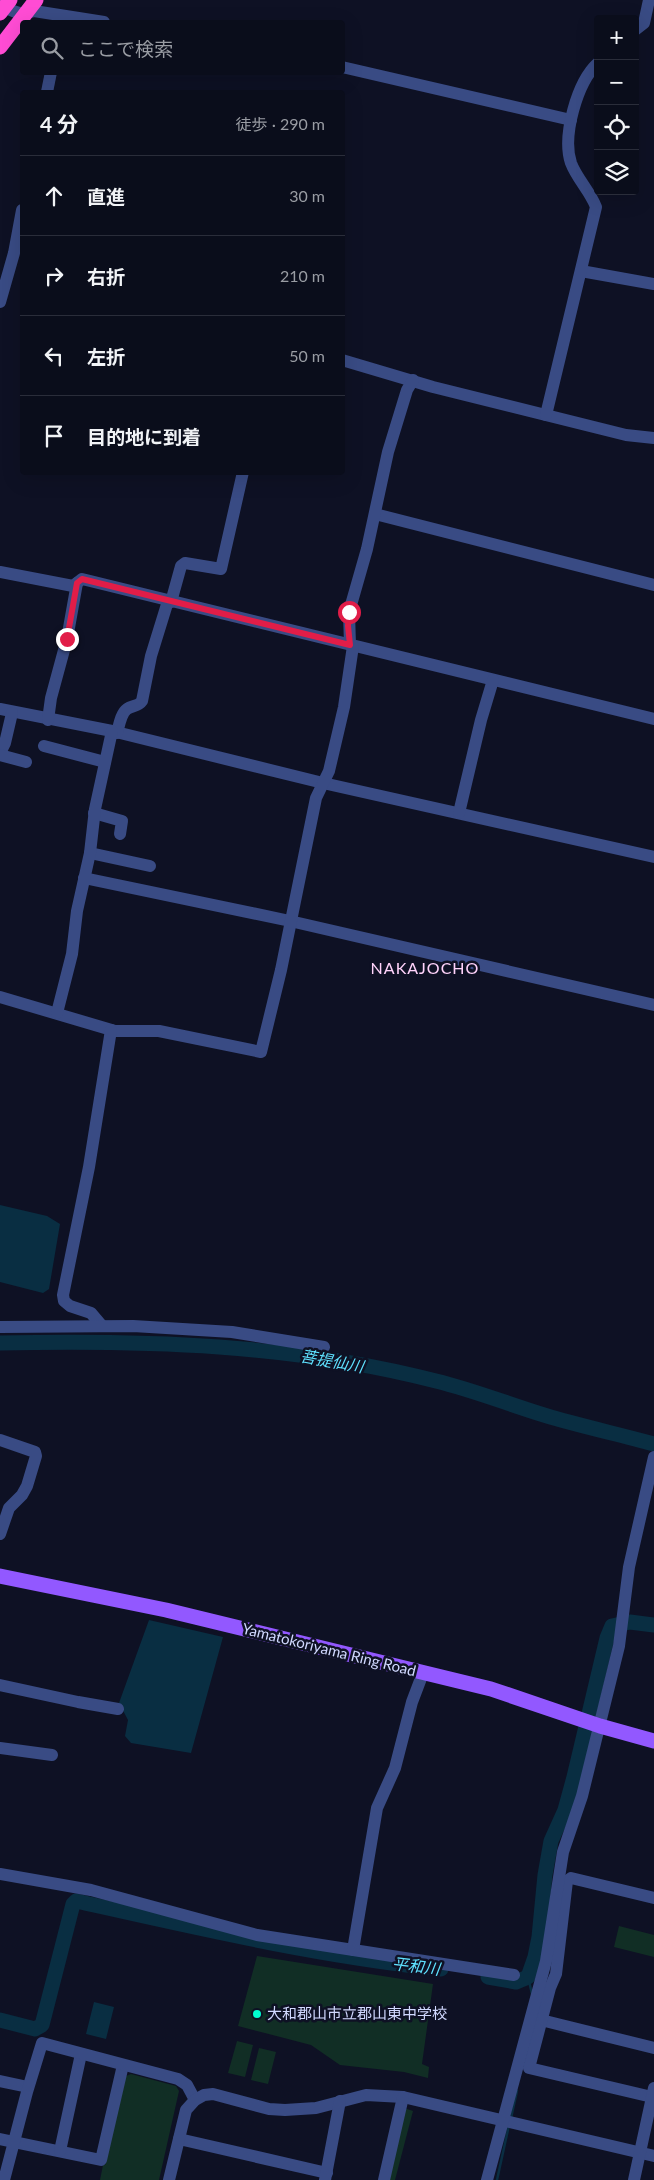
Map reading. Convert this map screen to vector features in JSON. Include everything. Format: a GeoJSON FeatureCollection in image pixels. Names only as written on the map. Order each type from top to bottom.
{"type":"FeatureCollection","features":[{"type":"Feature","properties":{"kind":"highway"},"geometry":{"type":"LineString","coordinates":[[20,20],[36,0]]}},
{"type":"Feature","properties":{"kind":"highway"},"geometry":{"type":"LineString","coordinates":[[0,47],[20,21]]}},
{"type":"Feature","properties":{"kind":"main road","name":"Yamatokoriyama Ring Road"},"geometry":{"type":"LineString","coordinates":[[0,1576],[156,1608],[505,1693],[590,1722],[654,1741]]}},
{"type":"Feature","properties":{"kind":"street"},"geometry":{"type":"LineString","coordinates":[[639,26],[644,22],[649,0]]}},
{"type":"Feature","properties":{"kind":"street"},"geometry":{"type":"LineString","coordinates":[[4,6],[13,12],[25,14],[34,11],[63,19],[77,20]]}},
{"type":"Feature","properties":{"kind":"street"},"geometry":{"type":"LineString","coordinates":[[345,68],[571,120]]}},
{"type":"Feature","properties":{"kind":"street"},"geometry":{"type":"LineString","coordinates":[[546,415],[596,207],[571,163],[569,145],[571,120],[584,80],[594,68]]}},
{"type":"Feature","properties":{"kind":"street"},"geometry":{"type":"LineString","coordinates":[[47,90],[50,75]]}},
{"type":"Feature","properties":{"kind":"street"},"geometry":{"type":"LineString","coordinates":[[0,302],[3,278],[14,253],[20,221]]}},
{"type":"Feature","properties":{"kind":"street"},"geometry":{"type":"LineString","coordinates":[[581,271],[654,284]]}},
{"type":"Feature","properties":{"kind":"street"},"geometry":{"type":"LineString","coordinates":[[345,361],[413,380],[433,388],[626,435],[654,438]]}},
{"type":"Feature","properties":{"kind":"street"},"geometry":{"type":"LineString","coordinates":[[0,998],[111,1030],[160,1031],[261,1052],[316,798],[329,771],[344,707],[351,645],[348,626],[349,612],[375,514],[388,452],[407,390],[413,380]]}},
{"type":"Feature","properties":{"kind":"street"},"geometry":{"type":"LineString","coordinates":[[57,1013],[72,954],[77,911],[90,853],[94,813],[105,762],[114,732],[124,712],[128,708],[139,706],[142,701],[151,656],[181,566],[185,563],[221,569],[242,475]]}},
{"type":"Feature","properties":{"kind":"street"},"geometry":{"type":"LineString","coordinates":[[375,514],[654,585]]}},
{"type":"Feature","properties":{"kind":"street"},"geometry":{"type":"LineString","coordinates":[[0,574],[73,586],[82,579],[654,719]]}},
{"type":"Feature","properties":{"kind":"street"},"geometry":{"type":"LineString","coordinates":[[48,720],[51,698],[67,639],[77,583]]}},
{"type":"Feature","properties":{"kind":"street"},"geometry":{"type":"LineString","coordinates":[[459,813],[481,720],[494,680]]}},
{"type":"Feature","properties":{"kind":"street"},"geometry":{"type":"LineString","coordinates":[[26,762],[0,754],[5,743],[6,711],[114,732],[324,783],[654,857]]}},
{"type":"Feature","properties":{"kind":"street"},"geometry":{"type":"LineString","coordinates":[[44,746],[105,762]]}},
{"type":"Feature","properties":{"kind":"street"},"geometry":{"type":"LineString","coordinates":[[94,813],[122,821],[120,834]]}},
{"type":"Feature","properties":{"kind":"street"},"geometry":{"type":"LineString","coordinates":[[90,853],[150,866]]}},
{"type":"Feature","properties":{"kind":"street"},"geometry":{"type":"LineString","coordinates":[[84,878],[290,922],[654,1005]]}},
{"type":"Feature","properties":{"kind":"street"},"geometry":{"type":"LineString","coordinates":[[102,1326],[91,1313],[70,1306],[64,1301],[63,1295],[89,1167],[111,1030]]}},
{"type":"Feature","properties":{"kind":"street"},"geometry":{"type":"LineString","coordinates":[[0,1327],[102,1326],[232,1332],[324,1347]]}},
{"type":"Feature","properties":{"kind":"street"},"geometry":{"type":"LineString","coordinates":[[0,1440],[35,1452],[36,1456],[27,1486],[22,1495],[9,1508],[0,1534]]}},
{"type":"Feature","properties":{"kind":"street"},"geometry":{"type":"LineString","coordinates":[[634,2180],[638,2152],[653,2093],[529,2068],[537,2015],[537,1994],[550,1939],[562,1852],[577,1813],[590,1722],[619,1646],[636,1535],[653,1464]]}},
{"type":"Feature","properties":{"kind":"street"},"geometry":{"type":"LineString","coordinates":[[353,1950],[377,1808],[394,1768],[412,1702],[424,1673]]}},
{"type":"Feature","properties":{"kind":"street"},"geometry":{"type":"LineString","coordinates":[[0,1684],[118,1709]]}},
{"type":"Feature","properties":{"kind":"street"},"geometry":{"type":"LineString","coordinates":[[0,1748],[52,1756]]}},
{"type":"Feature","properties":{"kind":"street"},"geometry":{"type":"LineString","coordinates":[[0,1874],[91,1890],[257,1935],[514,1975]]}},
{"type":"Feature","properties":{"kind":"street"},"geometry":{"type":"LineString","coordinates":[[487,2180],[503,2120],[537,2015],[556,1974],[567,1881],[571,1878],[654,1898]]}},
{"type":"Feature","properties":{"kind":"street"},"geometry":{"type":"LineString","coordinates":[[537,2015],[654,2048]]}},
{"type":"Feature","properties":{"kind":"street"},"geometry":{"type":"LineString","coordinates":[[4,2180],[28,2087],[42,2043],[123,2066],[178,2079],[187,2085],[195,2100]]}},
{"type":"Feature","properties":{"kind":"street"},"geometry":{"type":"LineString","coordinates":[[60,2152],[81,2054]]}},
{"type":"Feature","properties":{"kind":"street"},"geometry":{"type":"LineString","coordinates":[[0,2139],[101,2160],[123,2066]]}},
{"type":"Feature","properties":{"kind":"street"},"geometry":{"type":"LineString","coordinates":[[0,2081],[28,2087]]}},
{"type":"Feature","properties":{"kind":"street"},"geometry":{"type":"LineString","coordinates":[[169,2180],[186,2110],[195,2100],[204,2095],[213,2094],[269,2108],[285,2110],[316,2108],[366,2096],[402,2097],[654,2156]]}},
{"type":"Feature","properties":{"kind":"street"},"geometry":{"type":"LineString","coordinates":[[384,2180],[402,2097]]}},
{"type":"Feature","properties":{"kind":"street"},"geometry":{"type":"LineString","coordinates":[[179,2139],[326,2177],[340,2101]]}},
{"type":"Feature","properties":{"kind":"green space"},"geometry":{"type":"Polygon","coordinates":[[[619,1926],[654,1935],[654,1957],[614,1947],[619,1926]]]}},
{"type":"Feature","properties":{"kind":"green space"},"geometry":{"type":"Polygon","coordinates":[[[257,1956],[433,1984],[422,2064],[429,2067],[428,2078],[404,2072],[340,2065],[311,2045],[238,2026],[257,1956]]]}},
{"type":"Feature","properties":{"kind":"green space"},"geometry":{"type":"Polygon","coordinates":[[[237,2041],[253,2045],[245,2077],[228,2073],[237,2041]]]}},
{"type":"Feature","properties":{"kind":"green space"},"geometry":{"type":"Polygon","coordinates":[[[259,2048],[276,2052],[268,2084],[251,2080],[259,2048]]]}},
{"type":"Feature","properties":{"kind":"green space"},"geometry":{"type":"Polygon","coordinates":[[[131,2074],[176,2086],[179,2091],[159,2180],[100,2180],[126,2076],[131,2074]]]}},
{"type":"Feature","properties":{"kind":"green space"},"geometry":{"type":"Polygon","coordinates":[[[404,2108],[413,2111],[395,2180],[388,2180],[404,2108]]]}},
{"type":"Feature","properties":{"kind":"water"},"geometry":{"type":"Polygon","coordinates":[[[0,1205],[47,1216],[60,1224],[49,1289],[43,1293],[0,1282],[0,1205]]]}},
{"type":"Feature","properties":{"kind":"water"},"geometry":{"type":"Polygon","coordinates":[[[149,1620],[223,1637],[191,1753],[131,1743],[125,1736],[128,1720],[119,1703],[149,1620]]]}},
{"type":"Feature","properties":{"kind":"water"},"geometry":{"type":"Polygon","coordinates":[[[94,2002],[114,2007],[106,2039],[86,2034],[94,2002]]]}},
{"type":"Feature","properties":{"kind":"waterway","name":"菩提仙川"},"geometry":{"type":"LineString","coordinates":[[0,1343],[110,1342],[164,1344],[274,1352],[328,1359],[450,1385],[558,1419],[654,1444]]}},
{"type":"Feature","properties":{"kind":"waterway","name":"平和川"},"geometry":{"type":"LineString","coordinates":[[488,1977],[516,1982],[528,1977],[539,1937],[545,1875],[551,1841],[565,1810],[607,1638],[612,1626],[630,1622],[654,1625]]}},
{"type":"Feature","properties":{"kind":"waterway","name":"平和川"},"geometry":{"type":"LineString","coordinates":[[0,2020],[35,2029],[42,2025],[73,1904],[76,1901],[303,1949],[441,1969]]}},
{"type":"Feature","properties":{"kind":"waterway"},"geometry":{"type":"LineString","coordinates":[[528,1977],[532,1994]]}},
{"type":"Feature","properties":{"kind":"waterway"},"geometry":{"type":"LineString","coordinates":[[511,2118],[517,2091]]}},
{"type":"Feature","properties":{"kind":"waterway"},"geometry":{"type":"LineString","coordinates":[[497,2180],[509,2125]]}},
{"type":"Feature","properties":{"kind":"place","name":"大和郡山市立郡山東中学校"},"geometry":{"type":"Point","coordinates":[257,2014]}},
{"type":"Feature","properties":{"kind":"district","name":"NAKAJOCHO"},"geometry":{"type":"Point","coordinates":[425,968]}},
{"type":"Feature","properties":{"kind":"route"},"geometry":{"type":"LineString","coordinates":[[67,639],[77,583],[82,579],[350,645],[349,612]]}}]}
